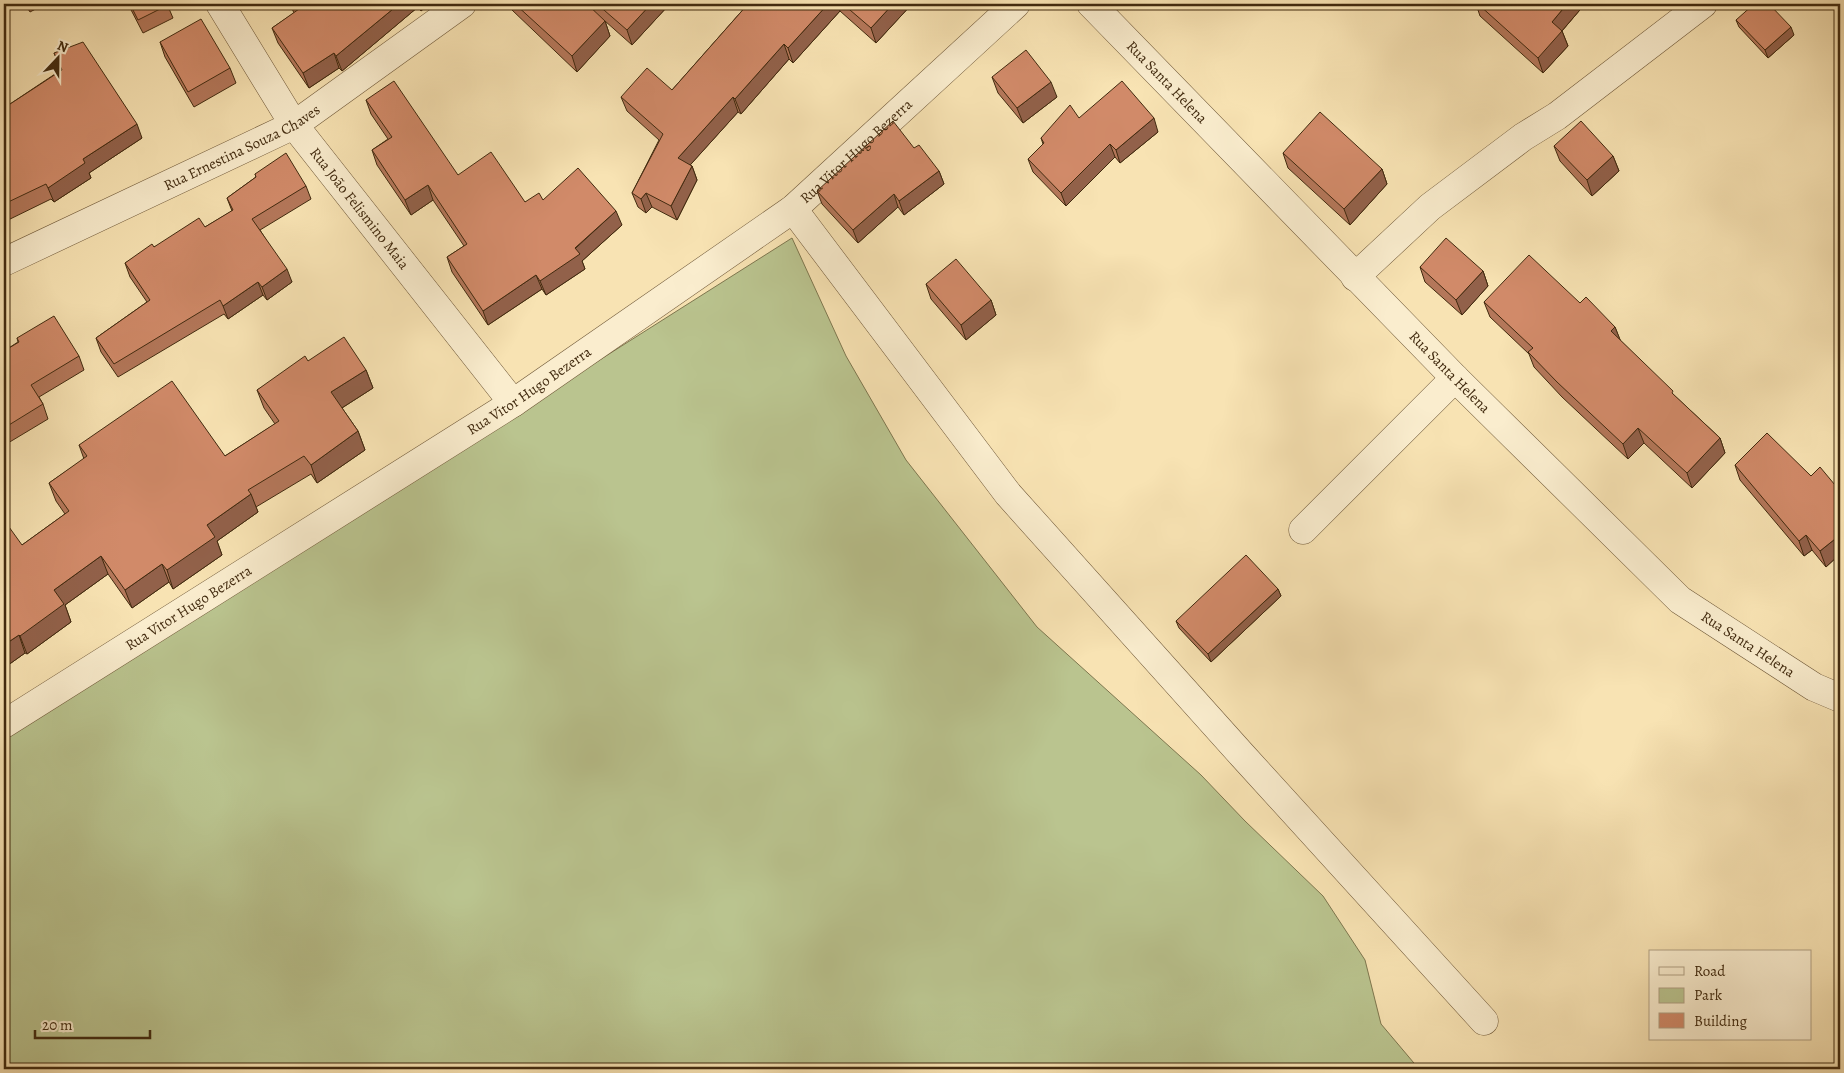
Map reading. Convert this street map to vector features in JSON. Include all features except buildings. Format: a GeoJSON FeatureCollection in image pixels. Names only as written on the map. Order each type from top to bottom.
{"type":"FeatureCollection","features":[{"type":"Feature","properties":{"kind":"street","name":"Rua João Felismino Maia"},"geometry":{"type":"LineString","coordinates":[[220,4],[294,125],[512,403]]}},
{"type":"Feature","properties":{"kind":"street","name":"Rua Ernestina Souza Chaves"},"geometry":{"type":"LineString","coordinates":[[4,262],[294,125],[462,4]]}},
{"type":"Feature","properties":{"kind":"street","name":"Rua Vitor Hugo Bezerra"},"geometry":{"type":"LineString","coordinates":[[4,724],[512,403],[793,209],[1016,4]]}},
{"type":"Feature","properties":{"kind":"street","name":"Rua Santa Helena"},"geometry":{"type":"LineString","coordinates":[[1091,4],[1355,277],[1680,600],[1814,687],[1840,698]]}},
{"type":"Feature","properties":{"kind":"street"},"geometry":{"type":"LineString","coordinates":[[1355,277],[1430,207],[1523,137],[1557,116],[1703,4]]}},
{"type":"Feature","properties":{"kind":"street"},"geometry":{"type":"LineString","coordinates":[[793,209],[1008,494],[1484,1021]]}},
{"type":"Feature","properties":{"kind":"street"},"geometry":{"type":"LineString","coordinates":[[1303,530],[1455,378]]}},
{"type":"Feature","properties":{"kind":"green space"},"geometry":{"type":"Polygon","coordinates":[[[792,238],[846,356],[906,460],[1037,627],[1201,775],[1245,821],[1323,896],[1365,960],[1381,1024],[1419,1069],[4,1069],[4,740],[52,707],[792,238]]]}}]}
